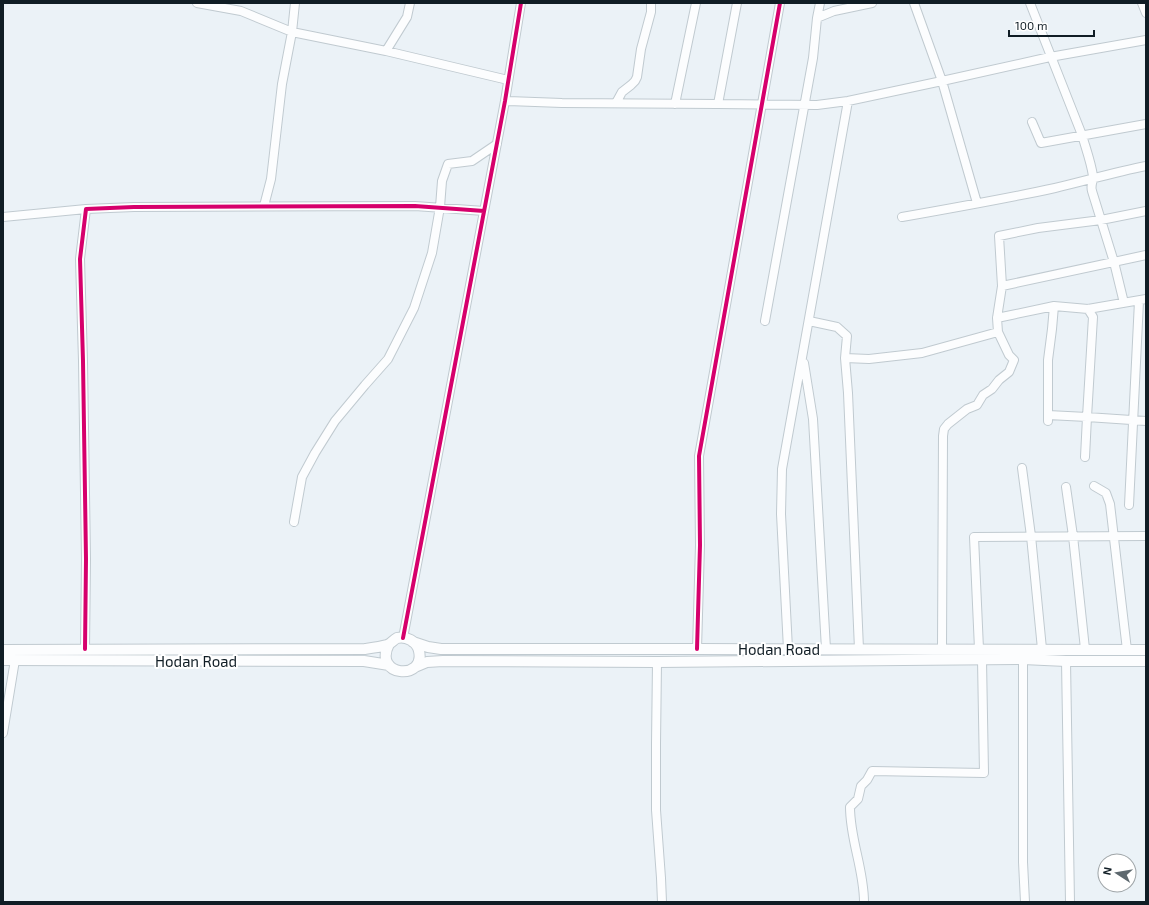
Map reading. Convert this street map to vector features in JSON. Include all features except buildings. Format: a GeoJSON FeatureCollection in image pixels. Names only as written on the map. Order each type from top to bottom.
{"type":"FeatureCollection","features":[{"type":"Feature","properties":{"kind":"main road","name":"Hodan Road"},"geometry":{"type":"LineString","coordinates":[[3,650],[366,649],[389,644],[398,638],[409,639],[428,647],[441,650],[1146,650]]}},
{"type":"Feature","properties":{"kind":"main road"},"geometry":{"type":"LineString","coordinates":[[414,642],[419,651],[420,657],[415,667]]}},
{"type":"Feature","properties":{"kind":"main road"},"geometry":{"type":"LineString","coordinates":[[389,644],[385,655],[389,665]]}},
{"type":"Feature","properties":{"kind":"main road","name":"Hodan Road"},"geometry":{"type":"LineString","coordinates":[[3,660],[364,661],[389,665],[399,672],[410,670],[427,662],[443,660],[657,662],[1023,659],[1066,661],[1146,661]]}},
{"type":"Feature","properties":{"kind":"street"},"geometry":{"type":"LineString","coordinates":[[197,3],[241,11],[292,32],[386,51],[508,80]]}},
{"type":"Feature","properties":{"kind":"street"},"geometry":{"type":"LineString","coordinates":[[264,206],[271,179],[282,84],[292,32],[295,3]]}},
{"type":"Feature","properties":{"kind":"street"},"geometry":{"type":"LineString","coordinates":[[386,51],[407,17],[410,3]]}},
{"type":"Feature","properties":{"kind":"street"},"geometry":{"type":"LineString","coordinates":[[403,638],[505,101],[521,3]]}},
{"type":"Feature","properties":{"kind":"street"},"geometry":{"type":"LineString","coordinates":[[616,103],[622,92],[631,85],[637,77],[641,49],[651,12],[651,3]]}},
{"type":"Feature","properties":{"kind":"street"},"geometry":{"type":"LineString","coordinates":[[675,104],[696,3]]}},
{"type":"Feature","properties":{"kind":"street"},"geometry":{"type":"LineString","coordinates":[[718,104],[737,3]]}},
{"type":"Feature","properties":{"kind":"street"},"geometry":{"type":"LineString","coordinates":[[697,649],[700,545],[700,456],[780,3]]}},
{"type":"Feature","properties":{"kind":"street"},"geometry":{"type":"LineString","coordinates":[[765,321],[813,58],[820,3]]}},
{"type":"Feature","properties":{"kind":"street"},"geometry":{"type":"LineString","coordinates":[[817,18],[834,11],[872,3]]}},
{"type":"Feature","properties":{"kind":"street"},"geometry":{"type":"LineString","coordinates":[[914,3],[942,81],[977,204]]}},
{"type":"Feature","properties":{"kind":"street"},"geometry":{"type":"LineString","coordinates":[[1030,3],[1082,135],[1094,178],[1091,188],[1114,262],[1124,303]]}},
{"type":"Feature","properties":{"kind":"street"},"geometry":{"type":"LineString","coordinates":[[1142,3],[1146,13]]}},
{"type":"Feature","properties":{"kind":"street"},"geometry":{"type":"LineString","coordinates":[[505,101],[562,103],[817,105],[848,101],[1050,57],[1146,40]]}},
{"type":"Feature","properties":{"kind":"street"},"geometry":{"type":"LineString","coordinates":[[788,649],[781,514],[782,469],[848,101]]}},
{"type":"Feature","properties":{"kind":"street"},"geometry":{"type":"LineString","coordinates":[[1032,122],[1041,143],[1146,124]]}},
{"type":"Feature","properties":{"kind":"street"},"geometry":{"type":"LineString","coordinates":[[294,522],[302,477],[315,453],[335,421],[388,359],[414,308],[432,253],[440,207],[442,181],[448,164],[472,161],[497,144]]}},
{"type":"Feature","properties":{"kind":"street"},"geometry":{"type":"LineString","coordinates":[[902,217],[1050,189],[1146,166]]}},
{"type":"Feature","properties":{"kind":"street"},"geometry":{"type":"LineString","coordinates":[[3,217],[86,209],[134,207],[415,206],[484,211]]}},
{"type":"Feature","properties":{"kind":"street"},"geometry":{"type":"LineString","coordinates":[[85,649],[86,559],[84,361],[80,259],[86,209]]}},
{"type":"Feature","properties":{"kind":"street"},"geometry":{"type":"LineString","coordinates":[[942,649],[944,429],[967,409],[977,405],[983,395],[992,390],[999,380],[1009,372],[1014,360],[1009,355],[998,332],[997,318],[1002,286],[1000,236],[1038,228],[1100,220],[1146,211]]}},
{"type":"Feature","properties":{"kind":"street"},"geometry":{"type":"LineString","coordinates":[[1002,286],[1146,255]]}},
{"type":"Feature","properties":{"kind":"street"},"geometry":{"type":"LineString","coordinates":[[997,318],[1054,306],[1088,309],[1142,300],[1129,505]]}},
{"type":"Feature","properties":{"kind":"street"},"geometry":{"type":"LineString","coordinates":[[1054,306],[1048,360],[1048,418],[1087,417],[1146,422]]}},
{"type":"Feature","properties":{"kind":"street"},"geometry":{"type":"LineString","coordinates":[[1085,457],[1093,317],[1088,309]]}},
{"type":"Feature","properties":{"kind":"street"},"geometry":{"type":"LineString","coordinates":[[809,321],[837,327],[847,336],[845,358],[859,649]]}},
{"type":"Feature","properties":{"kind":"street"},"geometry":{"type":"LineString","coordinates":[[845,358],[869,359],[922,352],[998,332]]}},
{"type":"Feature","properties":{"kind":"street"},"geometry":{"type":"LineString","coordinates":[[803,357],[813,419],[826,649]]}},
{"type":"Feature","properties":{"kind":"street"},"geometry":{"type":"LineString","coordinates":[[1022,468],[1031,536],[1042,649]]}},
{"type":"Feature","properties":{"kind":"street"},"geometry":{"type":"LineString","coordinates":[[1094,486],[1106,493],[1110,504],[1127,650]]}},
{"type":"Feature","properties":{"kind":"street"},"geometry":{"type":"LineString","coordinates":[[1066,487],[1073,536],[1085,650]]}},
{"type":"Feature","properties":{"kind":"street"},"geometry":{"type":"LineString","coordinates":[[979,649],[974,537],[1146,536]]}},
{"type":"Feature","properties":{"kind":"street"},"geometry":{"type":"LineString","coordinates":[[1023,659],[1023,862],[1025,902]]}},
{"type":"Feature","properties":{"kind":"street"},"geometry":{"type":"LineString","coordinates":[[3,734],[15,660]]}},
{"type":"Feature","properties":{"kind":"street"},"geometry":{"type":"LineString","coordinates":[[864,902],[863,878],[854,843],[850,807],[858,799],[861,786],[867,780],[872,771],[984,773],[982,660]]}},
{"type":"Feature","properties":{"kind":"street"},"geometry":{"type":"LineString","coordinates":[[1066,661],[1070,902]]}},
{"type":"Feature","properties":{"kind":"street"},"geometry":{"type":"LineString","coordinates":[[657,662],[656,810],[662,902]]}},
{"type":"Feature","properties":{"kind":"cycle path"},"geometry":{"type":"LineString","coordinates":[[403,638],[505,101],[521,3]]}},
{"type":"Feature","properties":{"kind":"cycle path"},"geometry":{"type":"LineString","coordinates":[[697,649],[700,545],[699,456],[780,3]]}},
{"type":"Feature","properties":{"kind":"cycle path"},"geometry":{"type":"LineString","coordinates":[[85,649],[86,559],[80,259],[86,209],[134,207],[415,206],[484,211]]}}]}
